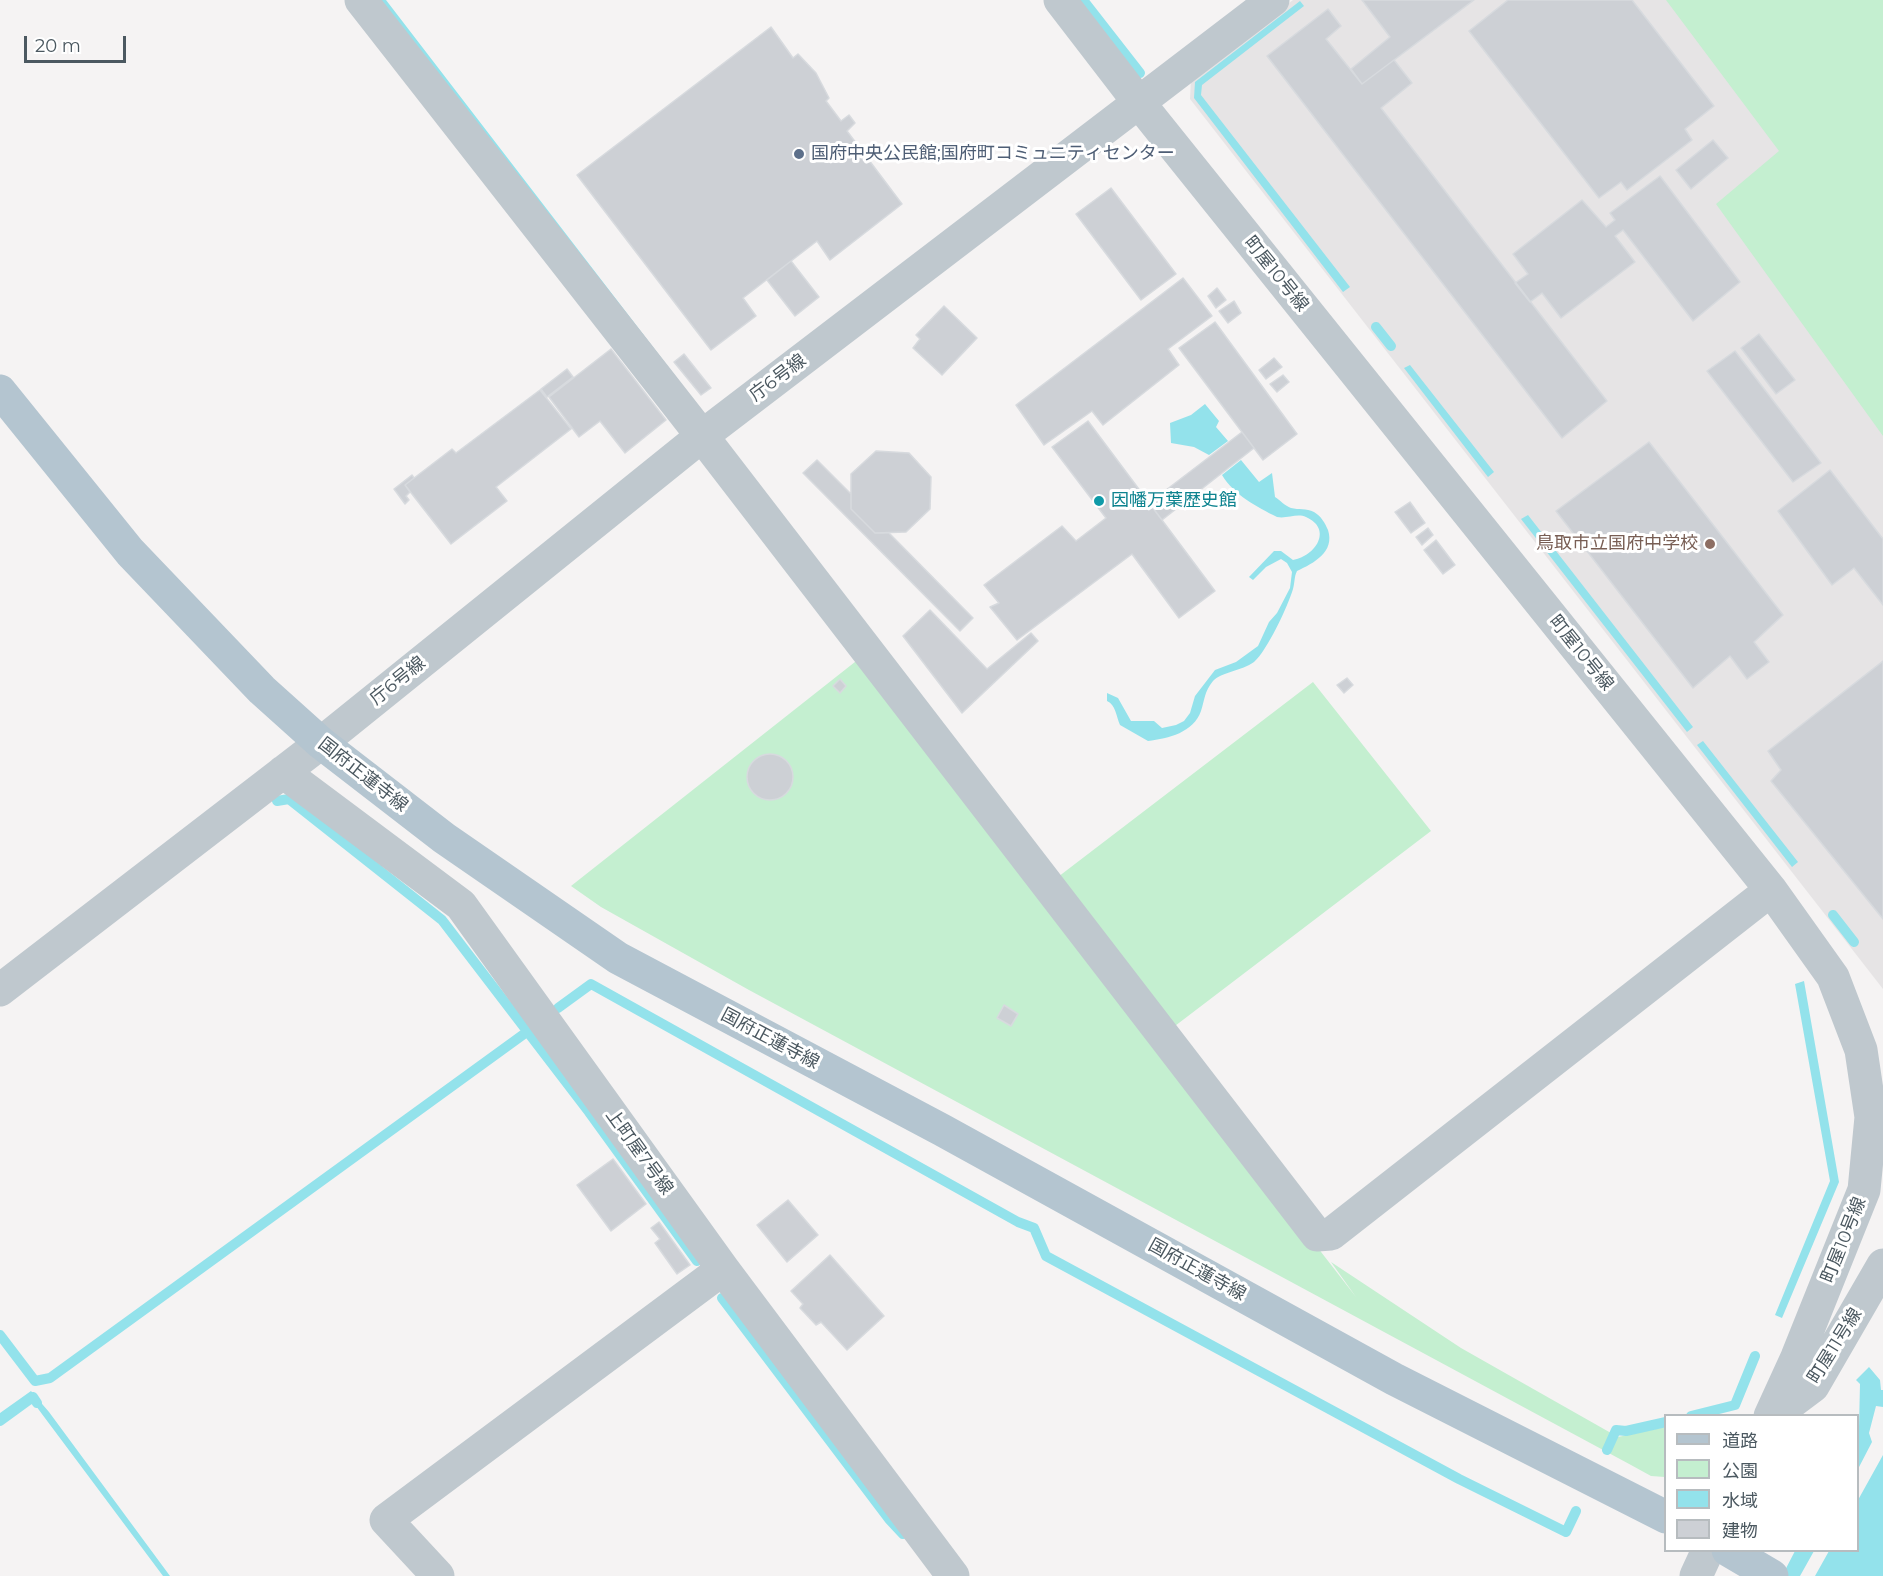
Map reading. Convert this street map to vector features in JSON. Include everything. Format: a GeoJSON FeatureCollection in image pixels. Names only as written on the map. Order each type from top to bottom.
{"type":"FeatureCollection","features":[{"type":"Feature","properties":{"kind":"main road","name":"国府正蓮寺線"},"geometry":{"type":"LineString","coordinates":[[0,391],[130,552],[262,690],[321,742],[444,838],[618,958],[942,1130],[1394,1379],[1664,1516]]}},
{"type":"Feature","properties":{"kind":"main road"},"geometry":{"type":"LineString","coordinates":[[1730,1552],[1767,1573]]}},
{"type":"Feature","properties":{"kind":"street"},"geometry":{"type":"LineString","coordinates":[[361,0],[702,436],[1317,1235],[1331,1234],[1771,890]]}},
{"type":"Feature","properties":{"kind":"street"},"geometry":{"type":"LineString","coordinates":[[1059,0],[1140,104],[1273,0]]}},
{"type":"Feature","properties":{"kind":"street","name":"庁6号線"},"geometry":{"type":"LineString","coordinates":[[0,990],[283,772],[702,436],[1140,104]]}},
{"type":"Feature","properties":{"kind":"street","name":"町屋10号線"},"geometry":{"type":"LineString","coordinates":[[1140,104],[1771,890],[1833,977],[1861,1050],[1871,1117],[1864,1190],[1773,1414]]}},
{"type":"Feature","properties":{"kind":"street","name":"上町屋7号線"},"geometry":{"type":"LineString","coordinates":[[283,772],[461,905],[723,1269],[953,1576]]}},
{"type":"Feature","properties":{"kind":"street","name":"町屋11号線"},"geometry":{"type":"LineString","coordinates":[[1775,1414],[1813,1386],[1883,1264]]}},
{"type":"Feature","properties":{"kind":"street"},"geometry":{"type":"LineString","coordinates":[[438,1576],[386,1520],[723,1269]]}},
{"type":"Feature","properties":{"kind":"street"},"geometry":{"type":"LineString","coordinates":[[1696,1576],[1708,1552]]}},
{"type":"Feature","properties":{"kind":"shaded area","name":"鳥取市立国府中学校"},"geometry":{"type":"Polygon","coordinates":[[[1293,0],[1883,0],[1883,989],[1190,99],[1191,79],[1293,0]]]}},
{"type":"Feature","properties":{"kind":"green space"},"geometry":{"type":"Polygon","coordinates":[[[1666,0],[1883,0],[1883,436],[1716,204],[1779,151],[1666,0]]]}},
{"type":"Feature","properties":{"kind":"green space"},"geometry":{"type":"Polygon","coordinates":[[[860,658],[1356,1297],[1331,1262],[1461,1348],[1618,1437],[1664,1427],[1664,1477],[1651,1476],[749,990],[601,907],[571,886],[860,658]]]}},
{"type":"Feature","properties":{"kind":"green space"},"geometry":{"type":"Polygon","coordinates":[[[1313,682],[1431,831],[1171,1029],[1054,880],[1313,682]]]}},
{"type":"Feature","properties":{"kind":"water"},"geometry":{"type":"Polygon","coordinates":[[[377,0],[386,0],[696,403],[377,0]]]}},
{"type":"Feature","properties":{"kind":"water"},"geometry":{"type":"Polygon","coordinates":[[[1300,1],[1304,6],[1202,85],[1201,95],[1350,287],[1343,292],[1194,98],[1195,82],[1300,1]]]}},
{"type":"Feature","properties":{"kind":"water"},"geometry":{"type":"Polygon","coordinates":[[[1410,365],[1494,472],[1488,477],[1404,368],[1410,365]]]}},
{"type":"Feature","properties":{"kind":"water"},"geometry":{"type":"Polygon","coordinates":[[[1205,404],[1219,421],[1216,427],[1228,441],[1209,455],[1194,447],[1171,443],[1170,423],[1191,415],[1205,404]]]}},
{"type":"Feature","properties":{"kind":"water"},"geometry":{"type":"Polygon","coordinates":[[[1241,460],[1259,482],[1272,473],[1275,497],[1291,508],[1311,511],[1319,516],[1328,530],[1328,545],[1322,556],[1297,571],[1287,606],[1271,639],[1254,662],[1213,681],[1206,692],[1201,711],[1192,725],[1172,736],[1148,741],[1120,725],[1114,708],[1107,701],[1107,693],[1118,698],[1131,721],[1154,721],[1162,728],[1184,721],[1190,713],[1195,696],[1215,670],[1236,662],[1258,646],[1269,622],[1277,613],[1290,588],[1292,572],[1287,563],[1281,559],[1266,567],[1253,580],[1249,577],[1274,551],[1281,551],[1293,560],[1309,553],[1320,535],[1319,528],[1306,517],[1277,517],[1254,505],[1233,489],[1222,475],[1241,460]]]}},
{"type":"Feature","properties":{"kind":"water"},"geometry":{"type":"Polygon","coordinates":[[[1528,515],[1693,727],[1687,732],[1521,519],[1528,515]]]}},
{"type":"Feature","properties":{"kind":"water"},"geometry":{"type":"Polygon","coordinates":[[[1703,741],[1798,862],[1792,867],[1697,745],[1703,741]]]}},
{"type":"Feature","properties":{"kind":"water"},"geometry":{"type":"Polygon","coordinates":[[[1804,981],[1839,1182],[1782,1318],[1775,1315],[1830,1181],[1795,984],[1804,981]]]}},
{"type":"Feature","properties":{"kind":"water"},"geometry":{"type":"Polygon","coordinates":[[[1869,1367],[1880,1380],[1881,1390],[1883,1390],[1883,1407],[1876,1406],[1869,1433],[1872,1442],[1859,1467],[1860,1384],[1856,1380],[1869,1367]]]}},
{"type":"Feature","properties":{"kind":"water"},"geometry":{"type":"Polygon","coordinates":[[[31,1391],[170,1576],[163,1576],[33,1402],[27,1400],[0,1420],[0,1413],[31,1391]]]}},
{"type":"Feature","properties":{"kind":"water"},"geometry":{"type":"Polygon","coordinates":[[[1883,1455],[1883,1576],[1815,1576],[1828,1552],[1859,1552],[1859,1498],[1883,1455]]]}},
{"type":"Feature","properties":{"kind":"water"},"geometry":{"type":"Polygon","coordinates":[[[1794,1552],[1813,1552],[1800,1576],[1782,1576],[1794,1552]]]}},
{"type":"Feature","properties":{"kind":"building"},"geometry":{"type":"Polygon","coordinates":[[[1362,0],[1474,0],[1362,84],[1351,69],[1390,37],[1362,0]]]}},
{"type":"Feature","properties":{"kind":"building"},"geometry":{"type":"Polygon","coordinates":[[[1508,0],[1632,0],[1714,106],[1685,129],[1692,140],[1627,190],[1621,182],[1599,198],[1469,31],[1508,0]]]}},
{"type":"Feature","properties":{"kind":"building"},"geometry":{"type":"Polygon","coordinates":[[[1328,9],[1341,26],[1326,39],[1362,84],[1394,60],[1412,83],[1381,108],[1607,401],[1562,438],[1267,56],[1328,9]]]}},
{"type":"Feature","properties":{"kind":"building"},"geometry":{"type":"Polygon","coordinates":[[[771,27],[793,58],[798,54],[816,73],[829,98],[826,101],[841,121],[849,115],[855,123],[847,131],[902,204],[830,260],[817,241],[743,298],[756,316],[711,350],[577,175],[771,27]]]}},
{"type":"Feature","properties":{"kind":"building"},"geometry":{"type":"Polygon","coordinates":[[[1713,140],[1728,158],[1691,189],[1676,170],[1713,140]]]}},
{"type":"Feature","properties":{"kind":"building"},"geometry":{"type":"Polygon","coordinates":[[[1660,176],[1740,282],[1693,321],[1623,230],[1615,236],[1635,262],[1561,318],[1542,293],[1530,302],[1515,283],[1528,274],[1513,254],[1582,200],[1606,227],[1615,220],[1610,213],[1660,176]]]}},
{"type":"Feature","properties":{"kind":"building"},"geometry":{"type":"Polygon","coordinates":[[[1111,188],[1176,274],[1141,300],[1076,214],[1111,188]]]}},
{"type":"Feature","properties":{"kind":"building"},"geometry":{"type":"Polygon","coordinates":[[[791,261],[819,297],[795,316],[767,280],[791,261]]]}},
{"type":"Feature","properties":{"kind":"building"},"geometry":{"type":"Polygon","coordinates":[[[1183,278],[1212,316],[1168,349],[1179,365],[1103,425],[1092,411],[1044,445],[1016,405],[1183,278]]]}},
{"type":"Feature","properties":{"kind":"building"},"geometry":{"type":"Polygon","coordinates":[[[1217,288],[1226,300],[1216,308],[1208,296],[1217,288]]]}},
{"type":"Feature","properties":{"kind":"building"},"geometry":{"type":"Polygon","coordinates":[[[1234,301],[1241,313],[1228,323],[1219,311],[1234,301]]]}},
{"type":"Feature","properties":{"kind":"building"},"geometry":{"type":"Polygon","coordinates":[[[944,306],[977,338],[942,375],[913,348],[920,339],[916,335],[944,306]]]}},
{"type":"Feature","properties":{"kind":"building"},"geometry":{"type":"Polygon","coordinates":[[[1215,322],[1297,434],[1263,460],[1179,348],[1215,322]]]}},
{"type":"Feature","properties":{"kind":"building"},"geometry":{"type":"Polygon","coordinates":[[[1759,334],[1795,380],[1776,394],[1741,348],[1759,334]]]}},
{"type":"Feature","properties":{"kind":"building"},"geometry":{"type":"Polygon","coordinates":[[[611,349],[666,420],[625,453],[600,421],[579,437],[549,397],[611,349]]]}},
{"type":"Feature","properties":{"kind":"building"},"geometry":{"type":"Polygon","coordinates":[[[1735,351],[1821,463],[1793,482],[1707,371],[1735,351]]]}},
{"type":"Feature","properties":{"kind":"building"},"geometry":{"type":"Polygon","coordinates":[[[684,354],[711,388],[701,395],[674,362],[684,354]]]}},
{"type":"Feature","properties":{"kind":"building"},"geometry":{"type":"Polygon","coordinates":[[[1274,358],[1282,367],[1266,379],[1259,370],[1274,358]]]}},
{"type":"Feature","properties":{"kind":"building"},"geometry":{"type":"Polygon","coordinates":[[[567,369],[573,377],[547,397],[541,389],[567,369]]]}},
{"type":"Feature","properties":{"kind":"building"},"geometry":{"type":"Polygon","coordinates":[[[1283,375],[1289,382],[1277,392],[1270,384],[1283,375]]]}},
{"type":"Feature","properties":{"kind":"building"},"geometry":{"type":"Polygon","coordinates":[[[540,390],[571,429],[496,487],[507,501],[451,544],[405,485],[452,449],[456,453],[540,390]]]}},
{"type":"Feature","properties":{"kind":"building"},"geometry":{"type":"Polygon","coordinates":[[[1088,421],[1215,591],[1179,618],[1132,554],[1017,640],[990,607],[999,603],[984,585],[1062,526],[1076,541],[1106,518],[1052,447],[1088,421]]]}},
{"type":"Feature","properties":{"kind":"building"},"geometry":{"type":"Polygon","coordinates":[[[1242,432],[1254,448],[1162,520],[1149,503],[1242,432]]]}},
{"type":"Feature","properties":{"kind":"building"},"geometry":{"type":"Polygon","coordinates":[[[1649,442],[1783,615],[1754,642],[1769,662],[1747,679],[1730,656],[1693,688],[1556,511],[1649,442]]]}},
{"type":"Feature","properties":{"kind":"building"},"geometry":{"type":"Polygon","coordinates":[[[876,451],[909,453],[931,477],[930,509],[906,532],[875,533],[851,509],[851,474],[876,451]]]}},
{"type":"Feature","properties":{"kind":"building"},"geometry":{"type":"Polygon","coordinates":[[[817,460],[851,494],[851,509],[875,533],[889,533],[973,618],[960,631],[803,473],[817,460]]]}},
{"type":"Feature","properties":{"kind":"building"},"geometry":{"type":"Polygon","coordinates":[[[1830,470],[1883,539],[1883,605],[1854,568],[1832,585],[1778,511],[1830,470]]]}},
{"type":"Feature","properties":{"kind":"building"},"geometry":{"type":"Polygon","coordinates":[[[412,475],[414,478],[405,485],[410,492],[406,496],[409,500],[405,504],[394,489],[412,475]]]}},
{"type":"Feature","properties":{"kind":"building"},"geometry":{"type":"Polygon","coordinates":[[[1410,502],[1425,523],[1411,533],[1395,512],[1410,502]]]}},
{"type":"Feature","properties":{"kind":"building"},"geometry":{"type":"Polygon","coordinates":[[[1428,528],[1433,535],[1422,545],[1416,537],[1428,528]]]}},
{"type":"Feature","properties":{"kind":"building"},"geometry":{"type":"Polygon","coordinates":[[[1436,540],[1455,565],[1443,574],[1424,550],[1436,540]]]}},
{"type":"Feature","properties":{"kind":"building"},"geometry":{"type":"Polygon","coordinates":[[[930,610],[987,669],[1031,633],[1038,641],[962,713],[903,636],[930,610]]]}},
{"type":"Feature","properties":{"kind":"building"},"geometry":{"type":"Polygon","coordinates":[[[1883,661],[1883,919],[1771,781],[1781,770],[1768,751],[1883,661]]]}},
{"type":"Feature","properties":{"kind":"building"},"geometry":{"type":"Polygon","coordinates":[[[1347,678],[1353,685],[1344,693],[1337,685],[1347,678]]]}},
{"type":"Feature","properties":{"kind":"building"},"geometry":{"type":"Polygon","coordinates":[[[840,679],[846,686],[840,693],[833,686],[840,679]]]}},
{"type":"Feature","properties":{"kind":"building"},"geometry":{"type":"Polygon","coordinates":[[[770,754],[786,761],[793,777],[786,793],[770,800],[754,793],[747,777],[754,761],[770,754]]]}},
{"type":"Feature","properties":{"kind":"building"},"geometry":{"type":"Polygon","coordinates":[[[1004,1005],[1018,1014],[1011,1026],[997,1018],[1004,1005]]]}},
{"type":"Feature","properties":{"kind":"building"},"geometry":{"type":"Polygon","coordinates":[[[613,1159],[646,1204],[611,1231],[577,1185],[613,1159]]]}},
{"type":"Feature","properties":{"kind":"building"},"geometry":{"type":"Polygon","coordinates":[[[788,1200],[818,1235],[787,1262],[757,1225],[788,1200]]]}},
{"type":"Feature","properties":{"kind":"building"},"geometry":{"type":"Polygon","coordinates":[[[659,1222],[690,1265],[677,1274],[655,1243],[660,1239],[651,1228],[659,1222]]]}},
{"type":"Feature","properties":{"kind":"building"},"geometry":{"type":"Polygon","coordinates":[[[830,1255],[884,1316],[847,1350],[821,1322],[816,1325],[800,1308],[803,1304],[791,1291],[830,1255]]]}},
{"type":"Feature","properties":{"kind":"waterway"},"geometry":{"type":"LineString","coordinates":[[1083,0],[1140,73]]}},
{"type":"Feature","properties":{"kind":"waterway"},"geometry":{"type":"LineString","coordinates":[[1376,327],[1391,346]]}},
{"type":"Feature","properties":{"kind":"waterway"},"geometry":{"type":"LineString","coordinates":[[277,801],[289,799],[442,920],[589,1112],[697,1261]]}},
{"type":"Feature","properties":{"kind":"waterway"},"geometry":{"type":"LineString","coordinates":[[1833,915],[1854,942]]}},
{"type":"Feature","properties":{"kind":"waterway"},"geometry":{"type":"LineString","coordinates":[[558,1008],[591,984],[1018,1222],[1034,1228],[1046,1256],[1459,1479],[1566,1532],[1576,1511]]}},
{"type":"Feature","properties":{"kind":"waterway"},"geometry":{"type":"LineString","coordinates":[[0,1335],[35,1381],[50,1378],[524,1034]]}},
{"type":"Feature","properties":{"kind":"waterway"},"geometry":{"type":"LineString","coordinates":[[722,1298],[889,1519],[903,1534]]}},
{"type":"Feature","properties":{"kind":"waterway"},"geometry":{"type":"LineString","coordinates":[[1699,1414],[1735,1405],[1755,1356]]}},
{"type":"Feature","properties":{"kind":"waterway"},"geometry":{"type":"LineString","coordinates":[[0,1421],[33,1397],[37,1403]]}},
{"type":"Feature","properties":{"kind":"waterway"},"geometry":{"type":"LineString","coordinates":[[1607,1450],[1616,1430],[1626,1431],[1664,1422]]}},
{"type":"Feature","properties":{"kind":"place","name":"国府中央公民館;国府町コミュニティセンター"},"geometry":{"type":"Point","coordinates":[799,154]}},
{"type":"Feature","properties":{"kind":"place","name":"因幡万葉歴史館"},"geometry":{"type":"Point","coordinates":[1099,501]}},
{"type":"Feature","properties":{"kind":"place","name":"鳥取市立国府中学校"},"geometry":{"type":"Point","coordinates":[1710,544]}}]}
